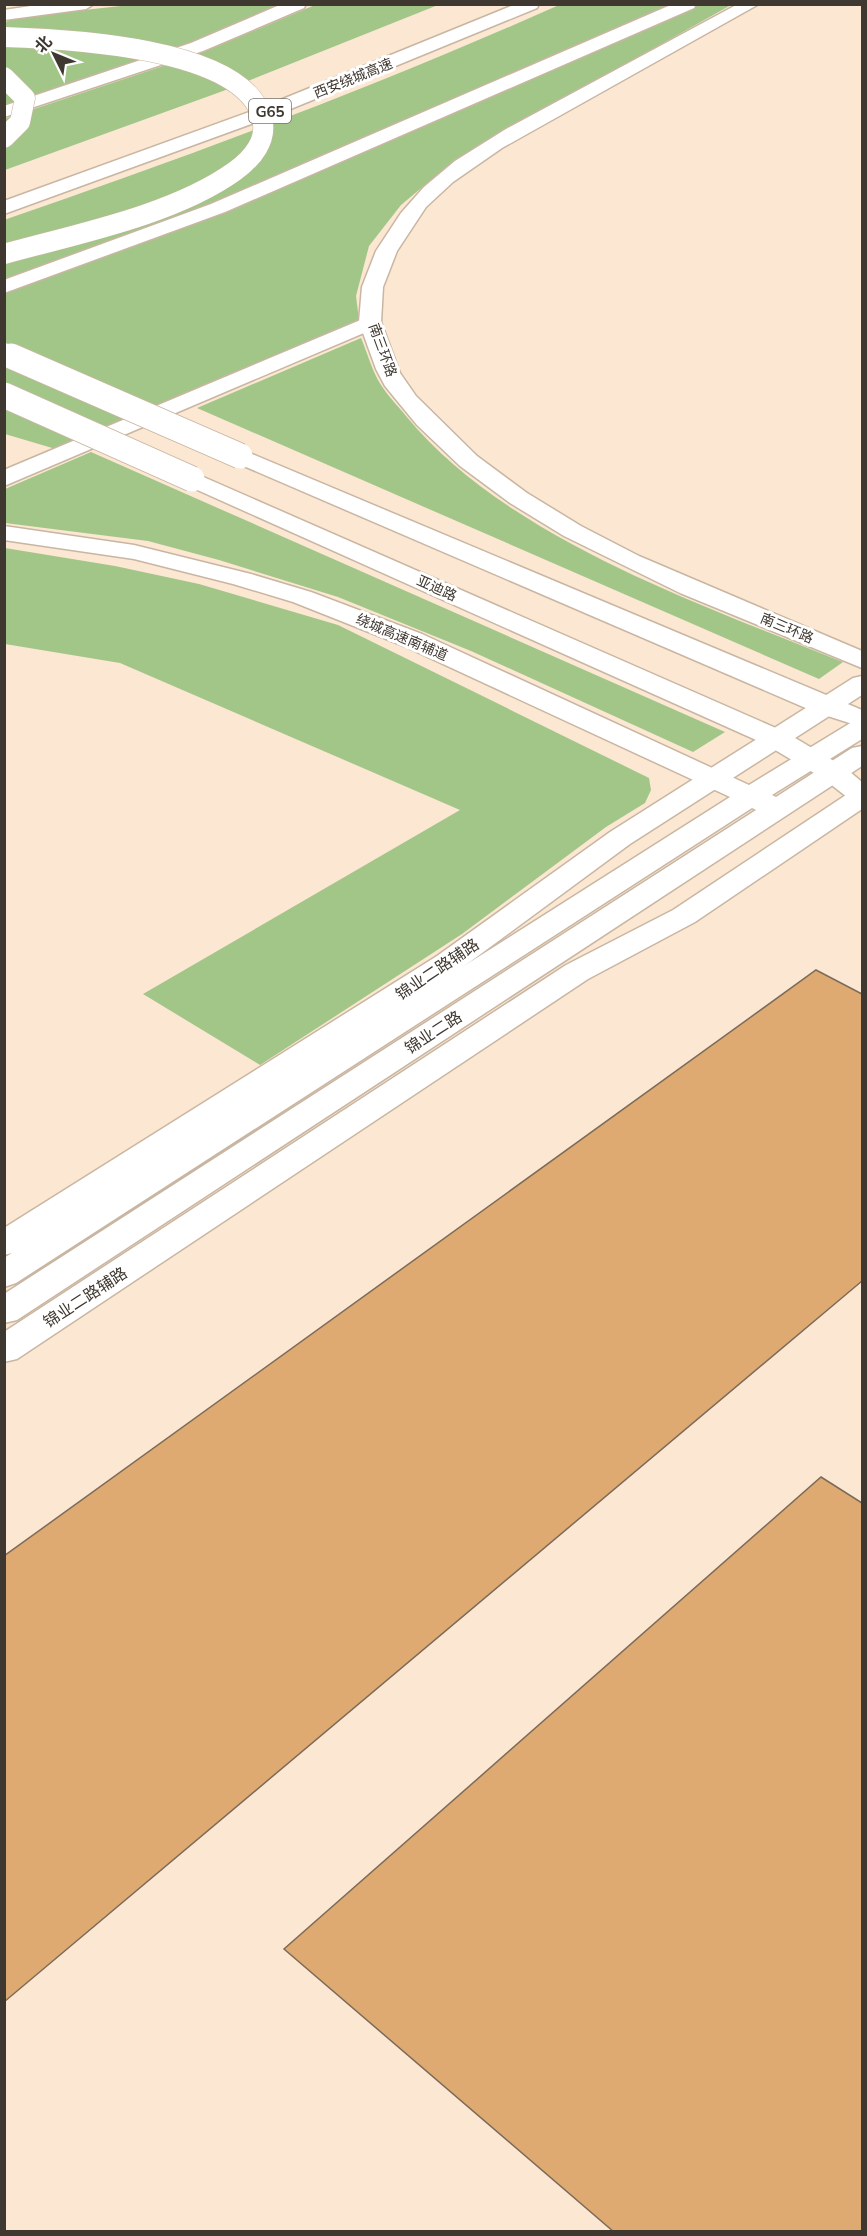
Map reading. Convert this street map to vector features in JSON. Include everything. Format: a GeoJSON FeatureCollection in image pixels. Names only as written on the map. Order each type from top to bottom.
{"type":"FeatureCollection","features":[{"type":"Feature","properties":{"kind":"main road"},"geometry":{"type":"LineString","coordinates":[[4,15],[86,4]]}},
{"type":"Feature","properties":{"kind":"main road"},"geometry":{"type":"LineString","coordinates":[[4,112],[197,47],[298,4]]}},
{"type":"Feature","properties":{"kind":"main road","name":"西安绕城高速"},"geometry":{"type":"LineString","coordinates":[[4,208],[140,160],[341,84],[531,4]]}},
{"type":"Feature","properties":{"kind":"main road"},"geometry":{"type":"LineString","coordinates":[[4,287],[218,208],[688,4]]}},
{"type":"Feature","properties":{"kind":"main road","name":"南三环路"},"geometry":{"type":"LineString","coordinates":[[751,4],[517,132],[469,161],[433,189],[409,215],[383,261],[372,292],[370,322],[393,380],[399,389],[442,438],[494,482],[570,528],[650,570],[862,660]]}},
{"type":"Feature","properties":{"kind":"main road"},"geometry":{"type":"LineString","coordinates":[[4,37],[82,41],[129,47],[198,64],[237,84],[255,100],[264,119],[263,137],[255,152],[218,182],[155,210],[4,254]]}},
{"type":"Feature","properties":{"kind":"main road"},"geometry":{"type":"LineString","coordinates":[[4,77],[25,98],[20,122],[4,138]]}},
{"type":"Feature","properties":{"kind":"main road","name":"G65"},"geometry":{"type":"LineString","coordinates":[[230,103],[263,90]]}},
{"type":"Feature","properties":{"kind":"main road"},"geometry":{"type":"LineString","coordinates":[[4,479],[370,322]]}},
{"type":"Feature","properties":{"kind":"main road"},"geometry":{"type":"LineString","coordinates":[[4,353],[825,706],[862,719]]}},
{"type":"Feature","properties":{"kind":"main road","name":"亚迪路"},"geometry":{"type":"LineString","coordinates":[[4,395],[775,738],[823,766],[862,796]]}},
{"type":"Feature","properties":{"kind":"main road","name":"绕城高速南辅道"},"geometry":{"type":"LineString","coordinates":[[4,533],[134,552],[242,579],[302,597],[413,640],[764,802]]}},
{"type":"Feature","properties":{"kind":"main road","name":"锦业二路辅路"},"geometry":{"type":"LineString","coordinates":[[4,1244],[448,963],[620,838],[862,684]]}},
{"type":"Feature","properties":{"kind":"main road","name":"锦业二路"},"geometry":{"type":"LineString","coordinates":[[4,1275],[823,766],[862,728]]}},
{"type":"Feature","properties":{"kind":"main road","name":"锦业二路"},"geometry":{"type":"LineString","coordinates":[[823,766],[862,754]]}},
{"type":"Feature","properties":{"kind":"main road","name":"锦业二路辅路"},"geometry":{"type":"LineString","coordinates":[[4,1350],[578,972],[684,916],[862,796]]}},
{"type":"Feature","properties":{"kind":"main road","name":"锦业二路"},"geometry":{"type":"LineString","coordinates":[[4,1311],[764,802]]}},
{"type":"Feature","properties":{"kind":"green space"},"geometry":{"type":"Polygon","coordinates":[[[130,5],[289,5],[217,34],[5,108],[4,24],[11,18],[130,5]]]}},
{"type":"Feature","properties":{"kind":"green space"},"geometry":{"type":"Polygon","coordinates":[[[315,5],[438,5],[223,91],[5,170],[4,119],[196,55],[315,5]]]}},
{"type":"Feature","properties":{"kind":"green space"},"geometry":{"type":"Polygon","coordinates":[[[559,5],[731,5],[456,159],[401,205],[369,246],[356,296],[359,320],[59,450],[5,434],[4,220],[284,118],[422,64],[559,5]]]}},
{"type":"Feature","properties":{"kind":"green space"},"geometry":{"type":"Polygon","coordinates":[[[361,338],[376,375],[391,399],[448,459],[496,498],[608,563],[668,591],[843,662],[819,679],[197,408],[361,338]]]}},
{"type":"Feature","properties":{"kind":"green space"},"geometry":{"type":"Polygon","coordinates":[[[91,452],[725,732],[693,752],[471,651],[338,597],[219,560],[148,541],[5,523],[5,489],[91,452]]]}},
{"type":"Feature","properties":{"kind":"green space"},"geometry":{"type":"Polygon","coordinates":[[[5,548],[115,566],[199,584],[338,625],[649,778],[651,790],[645,803],[606,827],[462,934],[260,1065],[143,994],[460,810],[120,663],[5,644],[5,548]]]}},
{"type":"Feature","properties":{"kind":"building"},"geometry":{"type":"Polygon","coordinates":[[[816,970],[862,994],[862,1281],[4,2002],[4,1556],[816,970]]]}},
{"type":"Feature","properties":{"kind":"building"},"geometry":{"type":"Polygon","coordinates":[[[821,1477],[862,1503],[862,2232],[614,2232],[284,1949],[821,1477]]]}}]}
